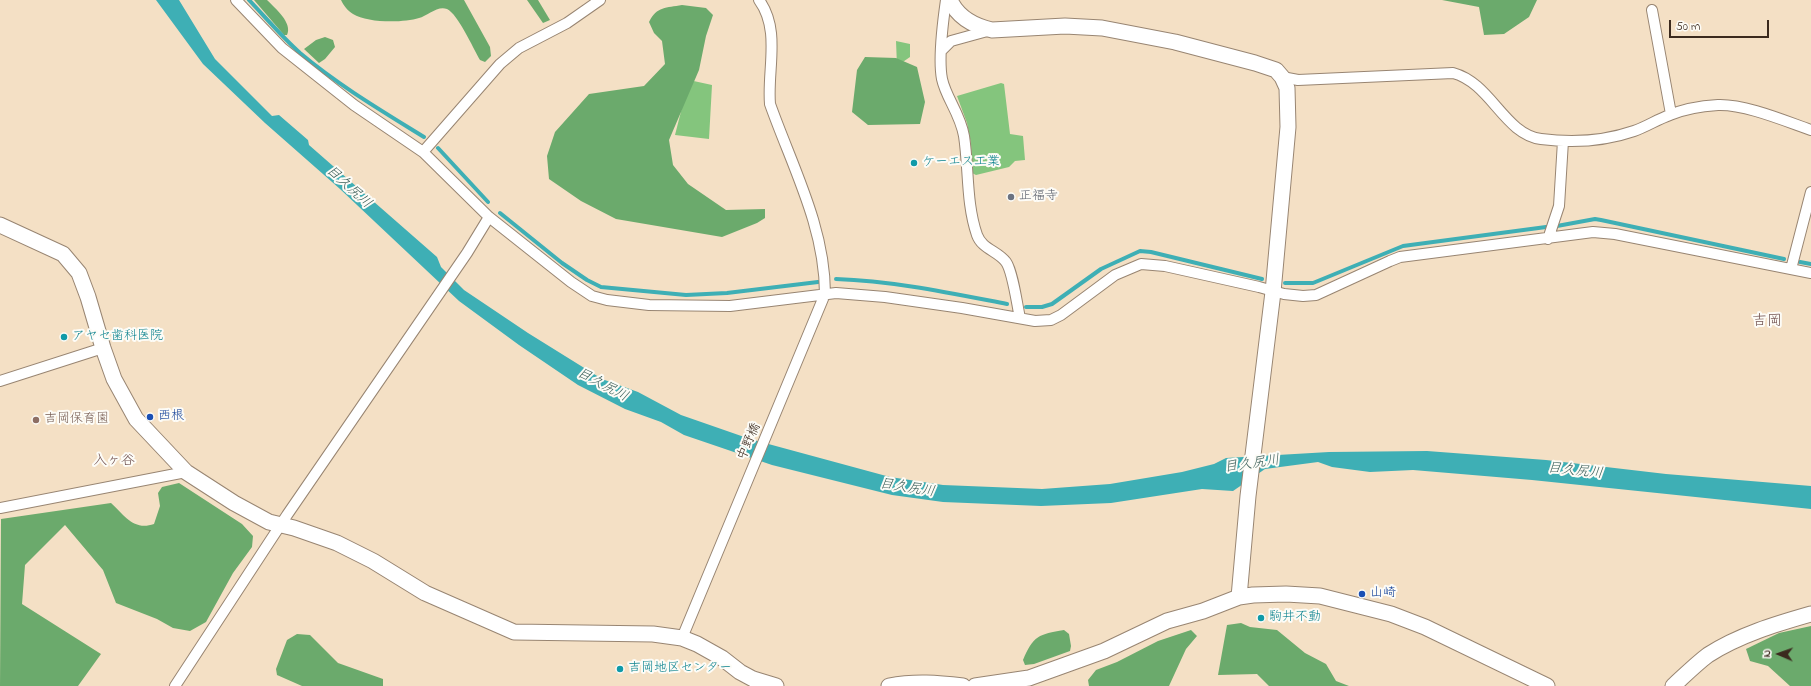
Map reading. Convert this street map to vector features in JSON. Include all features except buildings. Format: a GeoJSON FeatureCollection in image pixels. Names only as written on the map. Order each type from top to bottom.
{"type":"FeatureCollection","features":[{"type":"Feature","properties":{"kind":"street"},"geometry":{"type":"LineString","coordinates":[[236,0],[282,48],[354,105],[423,152],[489,217],[571,282],[592,296],[607,300],[649,305],[730,306],[825,294],[885,297],[1035,321],[1051,320],[1061,315],[1115,275],[1141,264],[1165,266],[1273,292],[1303,296],[1316,295],[1390,261],[1400,258],[1593,232],[1615,234],[1811,273]]}},
{"type":"Feature","properties":{"kind":"street"},"geometry":{"type":"LineString","coordinates":[[423,152],[500,64],[520,48],[567,23],[600,0]]}},
{"type":"Feature","properties":{"kind":"street"},"geometry":{"type":"LineString","coordinates":[[759,0],[764,6],[771,24],[770,104],[807,199],[825,273],[825,294]]}},
{"type":"Feature","properties":{"kind":"street"},"geometry":{"type":"LineString","coordinates":[[946,0],[942,50],[942,80],[962,124],[966,147],[967,190],[978,237],[984,246],[1000,256],[1009,267],[1020,318]]}},
{"type":"Feature","properties":{"kind":"street"},"geometry":{"type":"LineString","coordinates":[[950,0],[953,7],[962,16],[982,27],[992,30]]}},
{"type":"Feature","properties":{"kind":"street"},"geometry":{"type":"LineString","coordinates":[[1652,10],[1671,114]]}},
{"type":"Feature","properties":{"kind":"street"},"geometry":{"type":"LineString","coordinates":[[942,50],[950,41],[992,30],[1065,26],[1102,28],[1175,42],[1255,63],[1276,70],[1282,77],[1287,88],[1288,121],[1273,292],[1248,496],[1239,597]]}},
{"type":"Feature","properties":{"kind":"street"},"geometry":{"type":"LineString","coordinates":[[1282,77],[1298,80],[1453,73],[1465,76],[1477,85],[1516,127],[1528,136],[1539,139],[1563,141],[1615,136],[1635,131],[1671,114],[1718,105],[1739,107],[1811,130]]}},
{"type":"Feature","properties":{"kind":"street"},"geometry":{"type":"LineString","coordinates":[[1548,239],[1559,206],[1563,141]]}},
{"type":"Feature","properties":{"kind":"street"},"geometry":{"type":"LineString","coordinates":[[1791,269],[1811,192]]}},
{"type":"Feature","properties":{"kind":"street"},"geometry":{"type":"LineString","coordinates":[[175,686],[281,525],[464,257],[489,217]]}},
{"type":"Feature","properties":{"kind":"street"},"geometry":{"type":"LineString","coordinates":[[0,225],[63,254],[79,273],[88,297],[102,348],[114,379],[136,419],[186,472],[234,503],[269,522],[294,528],[337,543],[373,561],[425,593],[514,632],[653,634],[682,638],[697,644],[722,658],[753,682],[776,686]]}},
{"type":"Feature","properties":{"kind":"street","name":"中野橋"},"geometry":{"type":"LineString","coordinates":[[682,638],[825,294]]}},
{"type":"Feature","properties":{"kind":"street"},"geometry":{"type":"LineString","coordinates":[[0,381],[102,348]]}},
{"type":"Feature","properties":{"kind":"street"},"geometry":{"type":"LineString","coordinates":[[0,508],[186,472]]}},
{"type":"Feature","properties":{"kind":"street"},"geometry":{"type":"LineString","coordinates":[[975,686],[1032,682],[1104,651],[1167,621],[1203,611],[1239,597],[1286,594],[1320,596],[1391,614],[1425,627],[1547,686]]}},
{"type":"Feature","properties":{"kind":"street"},"geometry":{"type":"LineString","coordinates":[[1673,686],[1707,656],[1741,637],[1811,614]]}},
{"type":"Feature","properties":{"kind":"street"},"geometry":{"type":"LineString","coordinates":[[889,686],[906,682],[963,686]]}},
{"type":"Feature","properties":{"kind":"green space"},"geometry":{"type":"Polygon","coordinates":[[[254,0],[267,0],[278,11],[288,26],[287,35],[284,35],[254,0]]]}},
{"type":"Feature","properties":{"kind":"green space"},"geometry":{"type":"Polygon","coordinates":[[[341,0],[464,0],[490,47],[491,56],[485,62],[480,60],[456,17],[447,9],[440,8],[412,20],[376,21],[353,14],[346,8],[341,0]]]}},
{"type":"Feature","properties":{"kind":"green space"},"geometry":{"type":"Polygon","coordinates":[[[527,0],[538,0],[550,20],[543,23],[527,0]]]}},
{"type":"Feature","properties":{"kind":"green space"},"geometry":{"type":"Polygon","coordinates":[[[1442,0],[1537,0],[1529,17],[1504,34],[1484,35],[1479,7],[1442,0]]]}},
{"type":"Feature","properties":{"kind":"green space"},"geometry":{"type":"Polygon","coordinates":[[[682,5],[706,8],[713,15],[706,36],[699,70],[669,140],[673,165],[688,184],[726,210],[765,209],[765,218],[757,223],[722,237],[616,219],[581,201],[549,179],[547,156],[555,132],[589,94],[644,86],[665,64],[662,41],[654,33],[649,22],[659,10],[667,7],[682,5]]]}},
{"type":"Feature","properties":{"kind":"green space"},"geometry":{"type":"Polygon","coordinates":[[[325,37],[333,40],[335,47],[325,59],[319,63],[304,49],[316,40],[325,37]]]}},
{"type":"Feature","properties":{"kind":"green space"},"geometry":{"type":"Polygon","coordinates":[[[896,41],[910,44],[910,57],[897,66],[896,41]]]}},
{"type":"Feature","properties":{"kind":"green space"},"geometry":{"type":"Polygon","coordinates":[[[865,57],[896,58],[917,67],[925,102],[920,124],[868,125],[852,112],[857,70],[865,57]]]}},
{"type":"Feature","properties":{"kind":"green space"},"geometry":{"type":"Polygon","coordinates":[[[689,80],[712,85],[709,139],[675,135],[689,80]]]}},
{"type":"Feature","properties":{"kind":"green space"},"geometry":{"type":"Polygon","coordinates":[[[1001,83],[1004,84],[1010,134],[1023,136],[1025,160],[1015,161],[1009,167],[976,175],[972,173],[971,144],[967,123],[957,96],[1001,83]]]}},
{"type":"Feature","properties":{"kind":"green space"},"geometry":{"type":"Polygon","coordinates":[[[179,483],[242,524],[253,536],[252,547],[233,573],[206,622],[190,631],[173,628],[157,619],[116,603],[103,570],[65,525],[25,565],[22,604],[101,654],[78,686],[0,686],[1,519],[111,503],[130,521],[141,526],[147,526],[154,524],[160,506],[158,493],[162,487],[179,483]]]}},
{"type":"Feature","properties":{"kind":"green space"},"geometry":{"type":"Polygon","coordinates":[[[1241,623],[1250,627],[1277,630],[1305,653],[1326,664],[1336,681],[1349,686],[1269,686],[1257,674],[1218,675],[1227,625],[1241,623]]]}},
{"type":"Feature","properties":{"kind":"green space"},"geometry":{"type":"Polygon","coordinates":[[[1811,626],[1811,686],[1790,686],[1768,666],[1750,661],[1746,649],[1779,633],[1811,626]]]}},
{"type":"Feature","properties":{"kind":"green space"},"geometry":{"type":"Polygon","coordinates":[[[1064,630],[1069,634],[1071,646],[1070,651],[1034,664],[1025,665],[1023,660],[1034,641],[1048,633],[1064,630]]]}},
{"type":"Feature","properties":{"kind":"green space"},"geometry":{"type":"Polygon","coordinates":[[[1191,630],[1197,636],[1186,649],[1169,686],[1089,686],[1088,680],[1096,670],[1117,662],[1158,641],[1191,630]]]}},
{"type":"Feature","properties":{"kind":"green space"},"geometry":{"type":"Polygon","coordinates":[[[297,634],[310,635],[338,663],[383,679],[383,686],[302,686],[277,675],[276,669],[287,640],[297,634]]]}},
{"type":"Feature","properties":{"kind":"water","name":"目久尻川"},"geometry":{"type":"Polygon","coordinates":[[[156,0],[179,0],[215,59],[272,116],[279,115],[308,140],[309,145],[437,257],[441,267],[464,290],[528,333],[602,379],[638,392],[681,415],[750,439],[890,477],[943,485],[1042,489],[1110,484],[1182,472],[1214,464],[1226,458],[1329,452],[1427,451],[1546,460],[1666,474],[1811,486],[1811,509],[1532,480],[1413,470],[1370,472],[1332,467],[1318,462],[1265,469],[1233,491],[1202,489],[1111,503],[1041,506],[943,502],[892,495],[772,465],[684,435],[661,422],[625,409],[578,385],[519,345],[459,301],[340,189],[265,123],[203,64],[156,0]]]}},
{"type":"Feature","properties":{"kind":"waterway"},"geometry":{"type":"LineString","coordinates":[[249,0],[300,53],[315,65],[360,97],[424,137]]}},
{"type":"Feature","properties":{"kind":"waterway"},"geometry":{"type":"LineString","coordinates":[[438,148],[488,202]]}},
{"type":"Feature","properties":{"kind":"waterway"},"geometry":{"type":"LineString","coordinates":[[500,213],[562,263],[587,280],[601,287],[686,295],[727,293],[818,282]]}},
{"type":"Feature","properties":{"kind":"waterway"},"geometry":{"type":"LineString","coordinates":[[1557,226],[1595,219],[1784,259]]}},
{"type":"Feature","properties":{"kind":"waterway"},"geometry":{"type":"LineString","coordinates":[[1285,283],[1313,283],[1403,246],[1546,227]]}},
{"type":"Feature","properties":{"kind":"waterway"},"geometry":{"type":"LineString","coordinates":[[1026,307],[1042,307],[1052,304],[1101,269],[1140,251],[1151,252],[1262,279]]}},
{"type":"Feature","properties":{"kind":"waterway"},"geometry":{"type":"LineString","coordinates":[[1800,262],[1811,264]]}},
{"type":"Feature","properties":{"kind":"waterway"},"geometry":{"type":"LineString","coordinates":[[836,279],[901,285],[1007,304]]}},
{"type":"Feature","properties":{"kind":"place","name":"ケーエス工業"},"geometry":{"type":"Point","coordinates":[914,163]}},
{"type":"Feature","properties":{"kind":"place","name":"正福寺"},"geometry":{"type":"Point","coordinates":[1011,197]}},
{"type":"Feature","properties":{"kind":"place","name":"アヤセ歯科医院"},"geometry":{"type":"Point","coordinates":[64,337]}},
{"type":"Feature","properties":{"kind":"place","name":"西根"},"geometry":{"type":"Point","coordinates":[150,417]}},
{"type":"Feature","properties":{"kind":"place","name":"吉岡保育園"},"geometry":{"type":"Point","coordinates":[36,420]}},
{"type":"Feature","properties":{"kind":"place","name":"山崎"},"geometry":{"type":"Point","coordinates":[1362,594]}},
{"type":"Feature","properties":{"kind":"place","name":"駒井不動"},"geometry":{"type":"Point","coordinates":[1261,618]}},
{"type":"Feature","properties":{"kind":"place","name":"吉岡地区センター"},"geometry":{"type":"Point","coordinates":[620,669]}},
{"type":"Feature","properties":{"kind":"district","name":"吉岡"},"geometry":{"type":"Point","coordinates":[1767,323]}},
{"type":"Feature","properties":{"kind":"district","name":"入ヶ谷"},"geometry":{"type":"Point","coordinates":[114,462]}}]}
